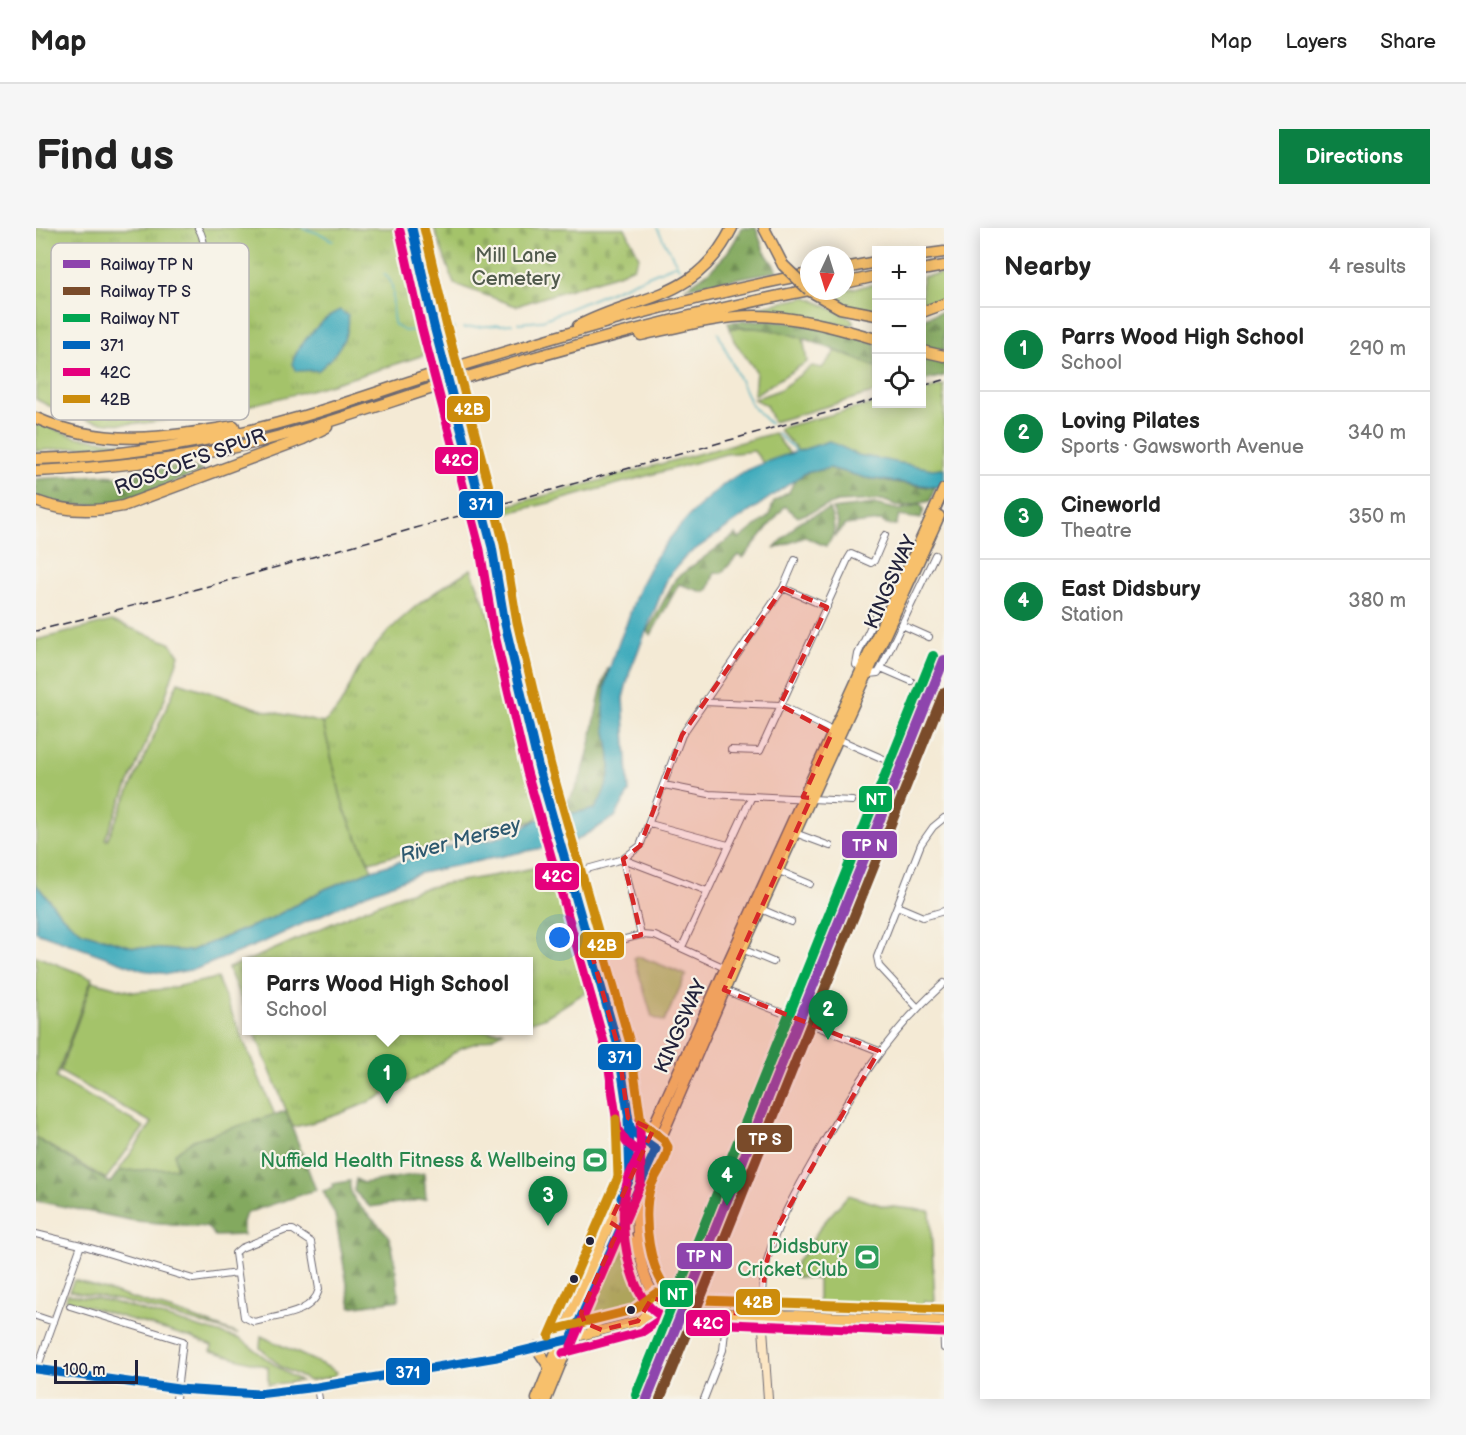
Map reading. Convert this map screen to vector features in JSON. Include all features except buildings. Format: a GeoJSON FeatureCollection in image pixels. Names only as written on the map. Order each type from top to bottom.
{"type":"FeatureCollection","features":[{"type":"Feature","properties":{"kind":"highway"},"geometry":{"type":"LineString","coordinates":[[559,336],[594,317],[646,301],[684,284],[716,256],[732,228]]}},
{"type":"Feature","properties":{"kind":"highway"},"geometry":{"type":"LineString","coordinates":[[765,228],[783,265],[800,281]]}},
{"type":"Feature","properties":{"kind":"highway"},"geometry":{"type":"LineString","coordinates":[[926,254],[944,252]]}},
{"type":"Feature","properties":{"kind":"highway"},"geometry":{"type":"LineString","coordinates":[[854,266],[872,263]]}},
{"type":"Feature","properties":{"kind":"highway"},"geometry":{"type":"LineString","coordinates":[[926,269],[944,266]]}},
{"type":"Feature","properties":{"kind":"highway"},"geometry":{"type":"LineString","coordinates":[[36,459],[193,442],[303,416],[559,336],[687,301],[800,276]]}},
{"type":"Feature","properties":{"kind":"highway"},"geometry":{"type":"LineString","coordinates":[[854,281],[872,277]]}},
{"type":"Feature","properties":{"kind":"highway"},"geometry":{"type":"LineString","coordinates":[[36,471],[120,465],[191,455],[266,439],[351,415],[564,348],[722,307],[800,292]]}},
{"type":"Feature","properties":{"kind":"highway"},"geometry":{"type":"LineString","coordinates":[[823,300],[851,311],[872,314]]}},
{"type":"Feature","properties":{"kind":"highway"},"geometry":{"type":"LineString","coordinates":[[926,310],[944,304]]}},
{"type":"Feature","properties":{"kind":"highway"},"geometry":{"type":"LineString","coordinates":[[564,348],[743,316],[780,317],[872,338]]}},
{"type":"Feature","properties":{"kind":"highway"},"geometry":{"type":"LineString","coordinates":[[926,352],[944,356]]}},
{"type":"Feature","properties":{"kind":"highway","name":"ROSCOE'S SPUR"},"geometry":{"type":"LineString","coordinates":[[36,501],[74,510],[91,511],[123,506],[303,439],[351,415]]}},
{"type":"Feature","properties":{"kind":"highway","name":"ROSCOE'S SPUR"},"geometry":{"type":"LineString","coordinates":[[36,418],[81,435],[132,440],[188,434],[303,416]]}},
{"type":"Feature","properties":{"kind":"highway","name":"KINGSWAY"},"geometry":{"type":"LineString","coordinates":[[537,1399],[560,1341],[615,1225],[638,1188],[655,1126],[725,968],[807,797],[941,506],[944,489]]}},
{"type":"Feature","properties":{"kind":"highway","name":"KINGSWAY"},"geometry":{"type":"LineString","coordinates":[[546,1399],[572,1339],[630,1179],[651,1147],[724,990],[795,833],[807,797]]}},
{"type":"Feature","properties":{"kind":"highway"},"geometry":{"type":"LineString","coordinates":[[536,1347],[550,1368]]}},
{"type":"Feature","properties":{"kind":"main road"},"geometry":{"type":"LineString","coordinates":[[412,228],[441,354],[492,547],[505,624],[561,852],[618,1046],[628,1118],[630,1179]]}},
{"type":"Feature","properties":{"kind":"main road"},"geometry":{"type":"LineString","coordinates":[[628,1118],[639,1127],[655,1126]]}},
{"type":"Feature","properties":{"kind":"main road"},"geometry":{"type":"LineString","coordinates":[[628,1118],[636,1135],[651,1147]]}},
{"type":"Feature","properties":{"kind":"main road"},"geometry":{"type":"LineString","coordinates":[[638,1188],[636,1224],[642,1260],[650,1286],[663,1303],[683,1309],[728,1313],[944,1321]]}},
{"type":"Feature","properties":{"kind":"main road"},"geometry":{"type":"LineString","coordinates":[[615,1225],[642,1260]]}},
{"type":"Feature","properties":{"kind":"main road"},"geometry":{"type":"LineString","coordinates":[[643,1319],[648,1307],[650,1286]]}},
{"type":"Feature","properties":{"kind":"main road"},"geometry":{"type":"LineString","coordinates":[[36,1369],[233,1397],[316,1392],[343,1383],[497,1357],[572,1339],[643,1319],[663,1303]]}},
{"type":"Feature","properties":{"kind":"main road"},"geometry":{"type":"LineString","coordinates":[[581,1313],[587,1324],[602,1330]]}},
{"type":"Feature","properties":{"kind":"main road"},"geometry":{"type":"LineString","coordinates":[[762,1314],[768,1399]]}},
{"type":"Feature","properties":{"kind":"street"},"geometry":{"type":"LineString","coordinates":[[198,228],[204,243]]}},
{"type":"Feature","properties":{"kind":"street"},"geometry":{"type":"LineString","coordinates":[[731,750],[759,751],[851,554],[871,562],[874,561],[885,535]]}},
{"type":"Feature","properties":{"kind":"street","name":"KINGSWAY"},"geometry":{"type":"LineString","coordinates":[[882,668],[935,555]]}},
{"type":"Feature","properties":{"kind":"street"},"geometry":{"type":"LineString","coordinates":[[569,874],[622,859],[640,846],[682,735],[783,588],[795,560]]}},
{"type":"Feature","properties":{"kind":"street"},"geometry":{"type":"LineString","coordinates":[[783,588],[826,607]]}},
{"type":"Feature","properties":{"kind":"street","name":"KINGSWAY"},"geometry":{"type":"LineString","coordinates":[[865,672],[855,661],[858,654],[887,591],[901,592]]}},
{"type":"Feature","properties":{"kind":"street","name":"KINGSWAY"},"geometry":{"type":"LineString","coordinates":[[902,625],[929,637]]}},
{"type":"Feature","properties":{"kind":"street"},"geometry":{"type":"LineString","coordinates":[[865,672],[879,673],[882,668],[911,681]]}},
{"type":"Feature","properties":{"kind":"street"},"geometry":{"type":"LineString","coordinates":[[703,702],[780,705],[810,719],[835,736],[885,760]]}},
{"type":"Feature","properties":{"kind":"street"},"geometry":{"type":"LineString","coordinates":[[664,784],[709,794],[852,801]]}},
{"type":"Feature","properties":{"kind":"street"},"geometry":{"type":"LineString","coordinates":[[682,946],[752,796]]}},
{"type":"Feature","properties":{"kind":"street"},"geometry":{"type":"LineString","coordinates":[[917,1007],[879,966],[877,957],[921,844],[944,818]]}},
{"type":"Feature","properties":{"kind":"street"},"geometry":{"type":"LineString","coordinates":[[650,824],[728,845]]}},
{"type":"Feature","properties":{"kind":"street"},"geometry":{"type":"LineString","coordinates":[[795,833],[830,846]]}},
{"type":"Feature","properties":{"kind":"street"},"geometry":{"type":"LineString","coordinates":[[622,859],[707,891]]}},
{"type":"Feature","properties":{"kind":"street"},"geometry":{"type":"LineString","coordinates":[[622,859],[641,935]]}},
{"type":"Feature","properties":{"kind":"street"},"geometry":{"type":"LineString","coordinates":[[779,870],[810,884]]}},
{"type":"Feature","properties":{"kind":"street"},"geometry":{"type":"LineString","coordinates":[[897,906],[923,917],[944,911]]}},
{"type":"Feature","properties":{"kind":"street"},"geometry":{"type":"LineString","coordinates":[[761,909],[791,922]]}},
{"type":"Feature","properties":{"kind":"street"},"geometry":{"type":"LineString","coordinates":[[590,948],[641,935],[655,936],[682,946],[725,968]]}},
{"type":"Feature","properties":{"kind":"street"},"geometry":{"type":"LineString","coordinates":[[742,949],[772,962]]}},
{"type":"Feature","properties":{"kind":"street"},"geometry":{"type":"LineString","coordinates":[[762,1314],[765,1267],[777,1228],[851,1093],[879,1051],[917,1007],[944,983]]}},
{"type":"Feature","properties":{"kind":"street"},"geometry":{"type":"LineString","coordinates":[[724,990],[879,1051]]}},
{"type":"Feature","properties":{"kind":"street"},"geometry":{"type":"LineString","coordinates":[[286,1230],[293,1230],[311,1242],[319,1289],[317,1297],[306,1308],[250,1322],[244,1317],[237,1274],[234,1256],[236,1251],[286,1230]]}},
{"type":"Feature","properties":{"kind":"street"},"geometry":{"type":"LineString","coordinates":[[36,1234],[81,1245],[193,1279],[237,1274]]}},
{"type":"Feature","properties":{"kind":"street"},"geometry":{"type":"LineString","coordinates":[[36,1369],[81,1245]]}},
{"type":"Feature","properties":{"kind":"street"},"geometry":{"type":"LineString","coordinates":[[70,1305],[183,1341],[176,1399]]}},
{"type":"Feature","properties":{"kind":"street"},"geometry":{"type":"LineString","coordinates":[[704,1399],[723,1350],[728,1313]]}},
{"type":"Feature","properties":{"kind":"street"},"geometry":{"type":"LineString","coordinates":[[36,1316],[54,1322]]}},
{"type":"Feature","properties":{"kind":"street"},"geometry":{"type":"LineString","coordinates":[[944,1321],[944,1348]]}},
{"type":"Feature","properties":{"kind":"highlighted area"},"geometry":{"type":"Polygon","coordinates":[[[783,588],[827,607],[780,705],[832,733],[803,797],[811,798],[724,990],[879,1051],[777,1228],[765,1267],[762,1314],[702,1312],[652,1298],[638,1321],[602,1330],[585,1323],[581,1313],[619,1228],[610,1222],[653,1130],[628,1118],[618,1046],[590,948],[641,935],[623,859],[640,846],[682,735],[783,588]]]}},
{"type":"Feature","properties":{"kind":"green space"},"geometry":{"type":"Polygon","coordinates":[[[36,228],[406,228],[408,246],[404,251],[405,260],[410,262],[430,353],[317,388],[249,405],[249,243],[51,243],[51,406],[36,399],[36,228]]]}},
{"type":"Feature","properties":{"kind":"green space","name":"Mill Lane Cemetery"},"geometry":{"type":"Polygon","coordinates":[[[434,228],[625,228],[639,257],[634,267],[621,273],[516,306],[454,284],[434,228]]]}},
{"type":"Feature","properties":{"kind":"green space"},"geometry":{"type":"Polygon","coordinates":[[[741,228],[756,228],[764,251],[778,271],[684,288],[702,277],[718,263],[731,247],[741,228]]]}},
{"type":"Feature","properties":{"kind":"green space"},"geometry":{"type":"Polygon","coordinates":[[[944,273],[944,300],[926,307],[926,300],[926,276],[944,273]]]}},
{"type":"Feature","properties":{"kind":"green space"},"geometry":{"type":"Polygon","coordinates":[[[872,285],[872,311],[852,308],[835,300],[854,300],[854,288],[872,285]]]}},
{"type":"Feature","properties":{"kind":"green space"},"geometry":{"type":"Polygon","coordinates":[[[800,298],[813,300],[851,318],[854,324],[850,325],[730,313],[800,298]]]}},
{"type":"Feature","properties":{"kind":"green space"},"geometry":{"type":"Polygon","coordinates":[[[944,311],[944,351],[926,347],[926,318],[944,311]]]}},
{"type":"Feature","properties":{"kind":"green space"},"geometry":{"type":"Polygon","coordinates":[[[763,320],[805,324],[872,342],[872,365],[805,339],[768,330],[730,328],[728,322],[763,320]]]}},
{"type":"Feature","properties":{"kind":"green space"},"geometry":{"type":"Polygon","coordinates":[[[730,328],[764,328],[803,337],[807,362],[754,395],[756,371],[734,341],[730,328]]]}},
{"type":"Feature","properties":{"kind":"green space"},"geometry":{"type":"Polygon","coordinates":[[[836,351],[872,365],[872,393],[773,422],[766,405],[754,399],[779,390],[812,366],[822,368],[836,351]]]}},
{"type":"Feature","properties":{"kind":"green space"},"geometry":{"type":"Polygon","coordinates":[[[926,356],[944,360],[944,376],[926,380],[926,356]]]}},
{"type":"Feature","properties":{"kind":"green space"},"geometry":{"type":"Polygon","coordinates":[[[944,385],[944,468],[932,469],[857,455],[829,441],[799,452],[780,431],[780,428],[872,404],[872,408],[926,408],[926,390],[944,385]]]}},
{"type":"Feature","properties":{"kind":"green space"},"geometry":{"type":"Polygon","coordinates":[[[89,420],[165,420],[125,424],[89,420]]]}},
{"type":"Feature","properties":{"kind":"green space"},"geometry":{"type":"Polygon","coordinates":[[[36,422],[76,437],[125,443],[36,451],[36,422]]]}},
{"type":"Feature","properties":{"kind":"green space"},"geometry":{"type":"Polygon","coordinates":[[[774,433],[790,454],[764,464],[754,451],[726,454],[549,503],[490,517],[488,511],[774,433]]]}},
{"type":"Feature","properties":{"kind":"green space"},"geometry":{"type":"Polygon","coordinates":[[[188,465],[203,471],[118,503],[71,506],[36,497],[36,479],[101,475],[137,477],[137,472],[188,465]]]}},
{"type":"Feature","properties":{"kind":"green space"},"geometry":{"type":"Polygon","coordinates":[[[830,468],[866,478],[935,488],[930,501],[901,507],[882,500],[837,502],[798,517],[785,506],[743,558],[738,555],[722,573],[715,572],[708,590],[703,592],[679,584],[651,635],[647,632],[676,578],[736,534],[739,539],[769,516],[774,501],[789,492],[795,480],[805,473],[830,468]]]}},
{"type":"Feature","properties":{"kind":"green space"},"geometry":{"type":"Polygon","coordinates":[[[874,504],[900,510],[920,504],[924,509],[921,519],[899,516],[896,525],[887,525],[881,521],[845,525],[835,537],[838,523],[832,509],[874,504]]]}},
{"type":"Feature","properties":{"kind":"green space"},"geometry":{"type":"Polygon","coordinates":[[[829,509],[834,529],[826,546],[805,537],[774,549],[800,521],[829,509]]]}},
{"type":"Feature","properties":{"kind":"green space"},"geometry":{"type":"Polygon","coordinates":[[[471,569],[503,651],[543,812],[533,821],[369,862],[344,809],[323,723],[336,711],[363,662],[387,633],[425,599],[471,569]]]}},
{"type":"Feature","properties":{"kind":"green space"},"geometry":{"type":"Polygon","coordinates":[[[112,621],[170,643],[179,655],[164,701],[105,839],[107,840],[178,682],[263,710],[323,723],[344,809],[372,870],[325,889],[272,918],[190,951],[133,947],[82,932],[63,917],[36,884],[36,640],[112,621]]]}},
{"type":"Feature","properties":{"kind":"green space"},"geometry":{"type":"Polygon","coordinates":[[[608,668],[604,701],[611,760],[608,788],[595,809],[555,816],[551,802],[560,798],[569,800],[584,769],[598,701],[608,668]]]}},
{"type":"Feature","properties":{"kind":"green space"},"geometry":{"type":"Polygon","coordinates":[[[553,863],[586,992],[544,1018],[533,1021],[533,957],[256,957],[364,909],[410,892],[553,863]]]}},
{"type":"Feature","properties":{"kind":"green space"},"geometry":{"type":"Polygon","coordinates":[[[36,956],[92,978],[56,1078],[144,1127],[106,1179],[36,1138],[36,956]]]}},
{"type":"Feature","properties":{"kind":"green space"},"geometry":{"type":"Polygon","coordinates":[[[641,957],[686,975],[664,1022],[652,1017],[634,958],[641,957]]]}},
{"type":"Feature","properties":{"kind":"green space"},"geometry":{"type":"Polygon","coordinates":[[[242,963],[242,1001],[228,968],[242,963]]]}},
{"type":"Feature","properties":{"kind":"green space"},"geometry":{"type":"Polygon","coordinates":[[[217,978],[277,1120],[196,1196],[110,1183],[152,1123],[60,1072],[92,981],[133,992],[165,989],[217,978]]]}},
{"type":"Feature","properties":{"kind":"green space"},"geometry":{"type":"Polygon","coordinates":[[[256,1035],[497,1035],[461,1048],[431,1070],[364,1104],[328,1118],[293,1127],[256,1035]]]}},
{"type":"Feature","properties":{"kind":"green space"},"geometry":{"type":"Polygon","coordinates":[[[286,1111],[316,1190],[246,1213],[243,1235],[215,1236],[207,1227],[135,1221],[36,1201],[36,1138],[110,1183],[119,1171],[176,1168],[175,1153],[193,1140],[286,1111]]]}},
{"type":"Feature","properties":{"kind":"green space"},"geometry":{"type":"Polygon","coordinates":[[[424,1173],[426,1199],[370,1207],[354,1191],[356,1179],[363,1183],[424,1173]]]}},
{"type":"Feature","properties":{"kind":"green space"},"geometry":{"type":"Polygon","coordinates":[[[350,1181],[350,1189],[357,1203],[390,1239],[399,1300],[351,1307],[335,1215],[323,1191],[333,1188],[332,1184],[350,1181]]]}},
{"type":"Feature","properties":{"kind":"green space","name":"Didsbury Cricket Club"},"geometry":{"type":"Polygon","coordinates":[[[848,1195],[884,1206],[930,1211],[935,1301],[924,1301],[924,1312],[818,1308],[818,1279],[795,1277],[796,1262],[806,1251],[821,1226],[848,1195]]]}},
{"type":"Feature","properties":{"kind":"green space"},"geometry":{"type":"Polygon","coordinates":[[[623,1243],[633,1256],[648,1299],[638,1314],[597,1324],[590,1314],[623,1243]]]}},
{"type":"Feature","properties":{"kind":"green space"},"geometry":{"type":"Polygon","coordinates":[[[74,1280],[238,1334],[122,1301],[69,1291],[74,1280]]]}},
{"type":"Feature","properties":{"kind":"green space"},"geometry":{"type":"Polygon","coordinates":[[[67,1294],[109,1301],[240,1339],[284,1372],[300,1381],[268,1385],[268,1367],[211,1351],[212,1346],[192,1338],[66,1300],[67,1294]]]}},
{"type":"Feature","properties":{"kind":"green space"},"geometry":{"type":"Polygon","coordinates":[[[261,1336],[330,1368],[337,1372],[335,1376],[309,1381],[281,1367],[260,1348],[261,1336]]]}},
{"type":"Feature","properties":{"kind":"water"},"geometry":{"type":"Polygon","coordinates":[[[340,310],[348,316],[348,323],[344,338],[335,353],[319,370],[296,371],[292,364],[304,341],[326,319],[340,310]]]}},
{"type":"Feature","properties":{"kind":"water"},"geometry":{"type":"Polygon","coordinates":[[[829,441],[858,455],[932,469],[944,468],[944,488],[866,478],[830,468],[805,473],[686,556],[668,577],[630,671],[623,698],[629,792],[615,817],[565,847],[542,848],[421,873],[366,894],[266,941],[196,969],[168,974],[142,970],[36,932],[36,884],[63,917],[82,932],[133,947],[190,951],[272,918],[325,889],[372,870],[451,846],[490,840],[519,830],[536,820],[595,809],[609,778],[610,754],[604,715],[607,679],[637,593],[649,568],[679,527],[727,482],[763,463],[829,441]]]}},
{"type":"Feature","properties":{"kind":"waterway"},"geometry":{"type":"LineString","coordinates":[[302,228],[321,234],[333,241]]}},
{"type":"Feature","properties":{"kind":"waterway"},"geometry":{"type":"LineString","coordinates":[[657,228],[679,268]]}},
{"type":"Feature","properties":{"kind":"waterway"},"geometry":{"type":"LineString","coordinates":[[518,323],[540,321],[677,264]]}},
{"type":"Feature","properties":{"kind":"waterway"},"geometry":{"type":"LineString","coordinates":[[384,274],[389,279],[393,290],[395,325],[404,331],[430,329]]}},
{"type":"Feature","properties":{"kind":"waterway"},"geometry":{"type":"LineString","coordinates":[[463,328],[512,324]]}},
{"type":"Feature","properties":{"kind":"waterway"},"geometry":{"type":"LineString","coordinates":[[440,329],[454,328]]}},
{"type":"Feature","properties":{"kind":"waterway"},"geometry":{"type":"LineString","coordinates":[[718,333],[752,406],[770,424]]}},
{"type":"Feature","properties":{"kind":"waterway"},"geometry":{"type":"LineString","coordinates":[[777,433],[798,453]]}},
{"type":"Feature","properties":{"kind":"railway"},"geometry":{"type":"LineString","coordinates":[[926,385],[944,380]]}},
{"type":"Feature","properties":{"kind":"railway"},"geometry":{"type":"LineString","coordinates":[[36,631],[216,584],[872,400]]}},
{"type":"Feature","properties":{"kind":"transit line","name":"371"},"geometry":{"type":"LineString","coordinates":[[36,1369],[178,1389],[258,1394],[317,1387],[497,1357],[571,1339],[656,1149],[636,1135],[630,1127],[618,1046],[539,769],[505,624],[492,547],[434,326],[412,228]]}},
{"type":"Feature","properties":{"kind":"transit line","name":"42B"},"geometry":{"type":"LineString","coordinates":[[424,228],[446,323],[504,544],[517,622],[551,766],[630,1043],[641,1122],[664,1140],[668,1147],[666,1158],[652,1184],[648,1200],[649,1244],[658,1273],[672,1294],[703,1300],[944,1309]]}},
{"type":"Feature","properties":{"kind":"transit line","name":"42C"},"geometry":{"type":"LineString","coordinates":[[400,231],[422,329],[480,550],[493,627],[527,772],[606,1049],[618,1130],[627,1143],[640,1153],[627,1183],[623,1217],[627,1253],[637,1286],[644,1300],[654,1311],[668,1318],[685,1322],[944,1333]]}},
{"type":"Feature","properties":{"kind":"transit line"},"geometry":{"type":"LineString","coordinates":[[647,1399],[944,660]]}},
{"type":"Feature","properties":{"kind":"transit line"},"geometry":{"type":"LineString","coordinates":[[660,1399],[944,692]]}},
{"type":"Feature","properties":{"kind":"transit line","name":"42B"},"geometry":{"type":"LineString","coordinates":[[549,1336],[618,1177],[616,1119]]}},
{"type":"Feature","properties":{"kind":"transit line","name":"371"},"geometry":{"type":"LineString","coordinates":[[621,1198],[630,1179],[628,1119]]}},
{"type":"Feature","properties":{"kind":"transit line","name":"42C"},"geometry":{"type":"LineString","coordinates":[[571,1346],[641,1183],[640,1119]]}},
{"type":"Feature","properties":{"kind":"transit line","name":"42B"},"geometry":{"type":"LineString","coordinates":[[557,1329],[633,1310],[656,1293]]}},
{"type":"Feature","properties":{"kind":"transit line","name":"42C"},"geometry":{"type":"LineString","coordinates":[[563,1353],[642,1332],[670,1313]]}},
{"type":"Feature","properties":{"kind":"rail line","name":"NT"},"geometry":{"type":"LineString","coordinates":[[636,1395],[933,656]]}},
{"type":"Feature","properties":{"kind":"place","name":"Loving Pilates"},"geometry":{"type":"Point","coordinates":[828,1040]}},
{"type":"Feature","properties":{"kind":"place","name":"Parrs Wood High School"},"geometry":{"type":"Point","coordinates":[387,1104]}},
{"type":"Feature","properties":{"kind":"place","name":"Nuffield Health Fitness & Wellbeing"},"geometry":{"type":"Point","coordinates":[595,1160]}},
{"type":"Feature","properties":{"kind":"place","name":"East Didsbury"},"geometry":{"type":"Point","coordinates":[727,1206]}},
{"type":"Feature","properties":{"kind":"place","name":"Cineworld"},"geometry":{"type":"Point","coordinates":[548,1226]}},
{"type":"Feature","properties":{"kind":"place","name":"Didsbury Cricket Club"},"geometry":{"type":"Point","coordinates":[867,1257]}},
{"type":"Feature","properties":{"kind":"water label","name":"River Mersey"},"geometry":{"type":"Point","coordinates":[460,840]}}]}
